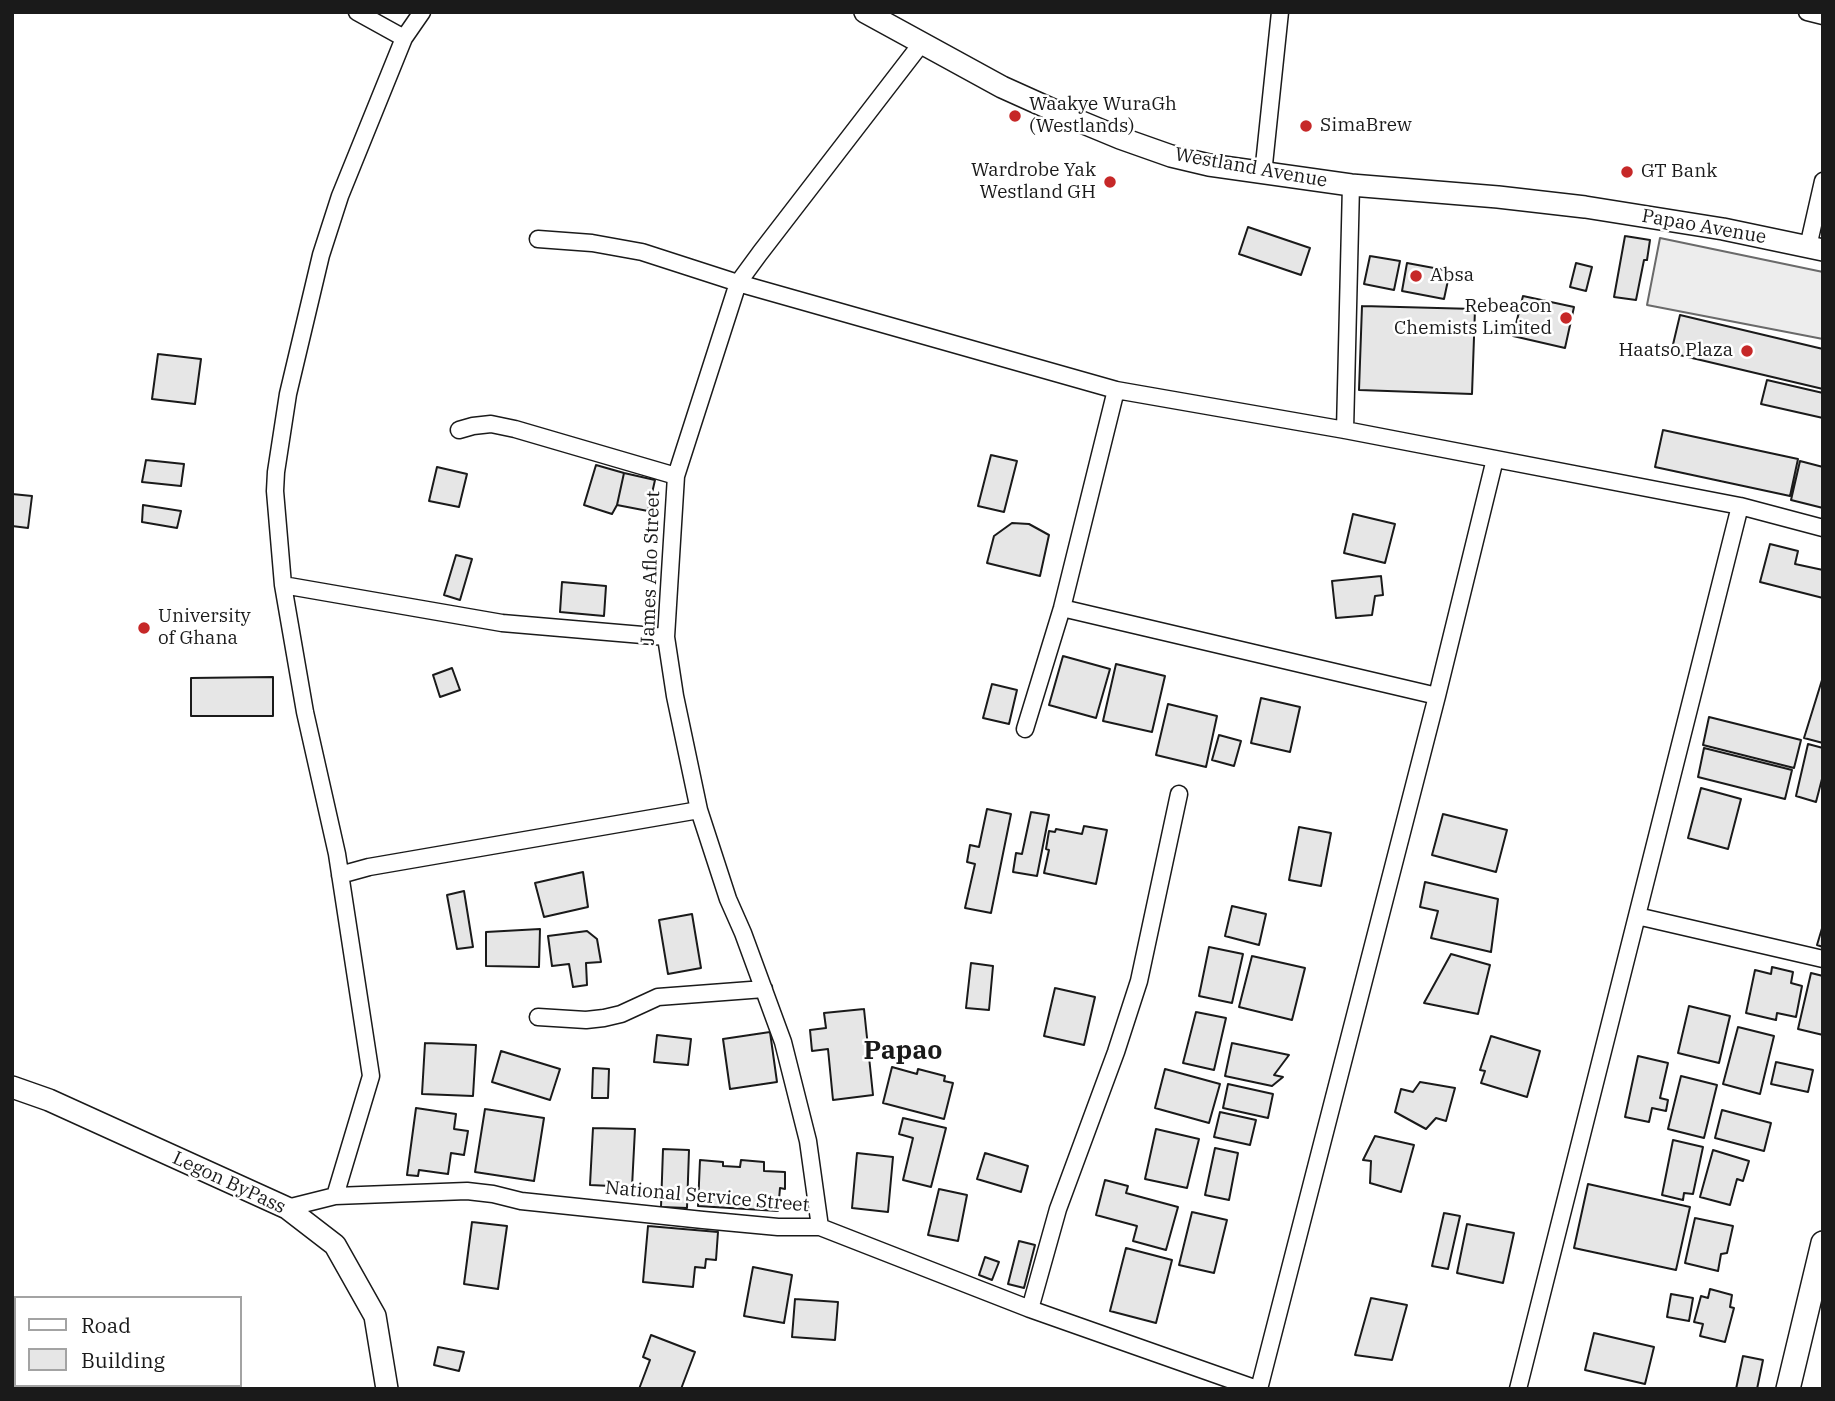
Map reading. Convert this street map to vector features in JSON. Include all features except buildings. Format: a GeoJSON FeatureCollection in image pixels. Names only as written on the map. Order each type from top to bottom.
{"type":"FeatureCollection","features":[{"type":"Feature","properties":{"kind":"main road"},"geometry":{"type":"LineString","coordinates":[[1788,1389],[1823,1243]]}},
{"type":"Feature","properties":{"kind":"street"},"geometry":{"type":"LineString","coordinates":[[357,12],[404,38]]}},
{"type":"Feature","properties":{"kind":"street"},"geometry":{"type":"LineString","coordinates":[[335,1196],[371,1076],[340,876],[305,712],[283,585],[275,491],[288,394],[321,256],[340,196],[404,38],[422,12]]}},
{"type":"Feature","properties":{"kind":"street","name":"Westland Avenue"},"geometry":{"type":"LineString","coordinates":[[865,12],[1002,87],[1120,138],[1171,156],[1262,174],[1351,185],[1585,206]]}},
{"type":"Feature","properties":{"kind":"street"},"geometry":{"type":"LineString","coordinates":[[1262,174],[1280,12]]}},
{"type":"Feature","properties":{"kind":"street"},"geometry":{"type":"LineString","coordinates":[[1807,12],[1823,16]]}},
{"type":"Feature","properties":{"kind":"street","name":"James Aflo Street"},"geometry":{"type":"LineString","coordinates":[[820,1227],[808,1141],[783,1042],[728,899],[699,810],[676,696],[666,637],[676,476],[738,284],[921,44]]}},
{"type":"Feature","properties":{"kind":"street"},"geometry":{"type":"LineString","coordinates":[[1816,248],[1823,181]]}},
{"type":"Feature","properties":{"kind":"street"},"geometry":{"type":"LineString","coordinates":[[1345,430],[1351,185]]}},
{"type":"Feature","properties":{"kind":"street","name":"Papao Avenue"},"geometry":{"type":"LineString","coordinates":[[1585,206],[1816,248]]}},
{"type":"Feature","properties":{"kind":"street"},"geometry":{"type":"LineString","coordinates":[[538,239],[592,243],[642,251],[738,284],[1116,390],[1345,430],[1740,506],[1823,528]]}},
{"type":"Feature","properties":{"kind":"street"},"geometry":{"type":"LineString","coordinates":[[1025,729],[1062,608],[1116,390]]}},
{"type":"Feature","properties":{"kind":"street"},"geometry":{"type":"LineString","coordinates":[[458,430],[491,424],[515,429],[676,476]]}},
{"type":"Feature","properties":{"kind":"street"},"geometry":{"type":"LineString","coordinates":[[1258,1389],[1437,696],[1495,459]]}},
{"type":"Feature","properties":{"kind":"street"},"geometry":{"type":"LineString","coordinates":[[1518,1389],[1740,506]]}},
{"type":"Feature","properties":{"kind":"street"},"geometry":{"type":"LineString","coordinates":[[283,585],[502,624],[666,637]]}},
{"type":"Feature","properties":{"kind":"street"},"geometry":{"type":"LineString","coordinates":[[1062,608],[1437,696]]}},
{"type":"Feature","properties":{"kind":"street"},"geometry":{"type":"LineString","coordinates":[[1030,1309],[1058,1209],[1139,981],[1179,794]]}},
{"type":"Feature","properties":{"kind":"street"},"geometry":{"type":"LineString","coordinates":[[340,876],[369,867],[699,810]]}},
{"type":"Feature","properties":{"kind":"street"},"geometry":{"type":"LineString","coordinates":[[1637,916],[1823,959]]}},
{"type":"Feature","properties":{"kind":"street"},"geometry":{"type":"LineString","coordinates":[[538,1017],[586,1020],[604,1018],[621,1014],[658,997],[764,989]]}},
{"type":"Feature","properties":{"kind":"street","name":"Legon ByPass"},"geometry":{"type":"LineString","coordinates":[[12,1087],[49,1100],[287,1208],[335,1245],[375,1316],[387,1389]]}},
{"type":"Feature","properties":{"kind":"street","name":"National Service Street"},"geometry":{"type":"LineString","coordinates":[[287,1208],[335,1196],[467,1191],[521,1201],[703,1220],[778,1227],[820,1227],[1030,1309],[1258,1389]]}},
{"type":"Feature","properties":{"kind":"shaded area"},"geometry":{"type":"Polygon","coordinates":[[[1660,238],[1823,272],[1823,339],[1647,305],[1660,238]]]}},
{"type":"Feature","properties":{"kind":"place","name":"Waakye WuraGh (Westlands)"},"geometry":{"type":"Point","coordinates":[1015,116]}},
{"type":"Feature","properties":{"kind":"place","name":"SimaBrew"},"geometry":{"type":"Point","coordinates":[1306,126]}},
{"type":"Feature","properties":{"kind":"place","name":"GT Bank"},"geometry":{"type":"Point","coordinates":[1627,172]}},
{"type":"Feature","properties":{"kind":"place","name":"Wardrobe Yak Westland GH"},"geometry":{"type":"Point","coordinates":[1110,182]}},
{"type":"Feature","properties":{"kind":"place","name":"Absa"},"geometry":{"type":"Point","coordinates":[1416,276]}},
{"type":"Feature","properties":{"kind":"place","name":"Rebeacon Chemists Limited"},"geometry":{"type":"Point","coordinates":[1566,318]}},
{"type":"Feature","properties":{"kind":"place","name":"Haatso Plaza"},"geometry":{"type":"Point","coordinates":[1747,351]}},
{"type":"Feature","properties":{"kind":"place","name":"University of Ghana"},"geometry":{"type":"Point","coordinates":[144,628]}},
{"type":"Feature","properties":{"kind":"district","name":"Papao"},"geometry":{"type":"Point","coordinates":[903,1051]}}]}
